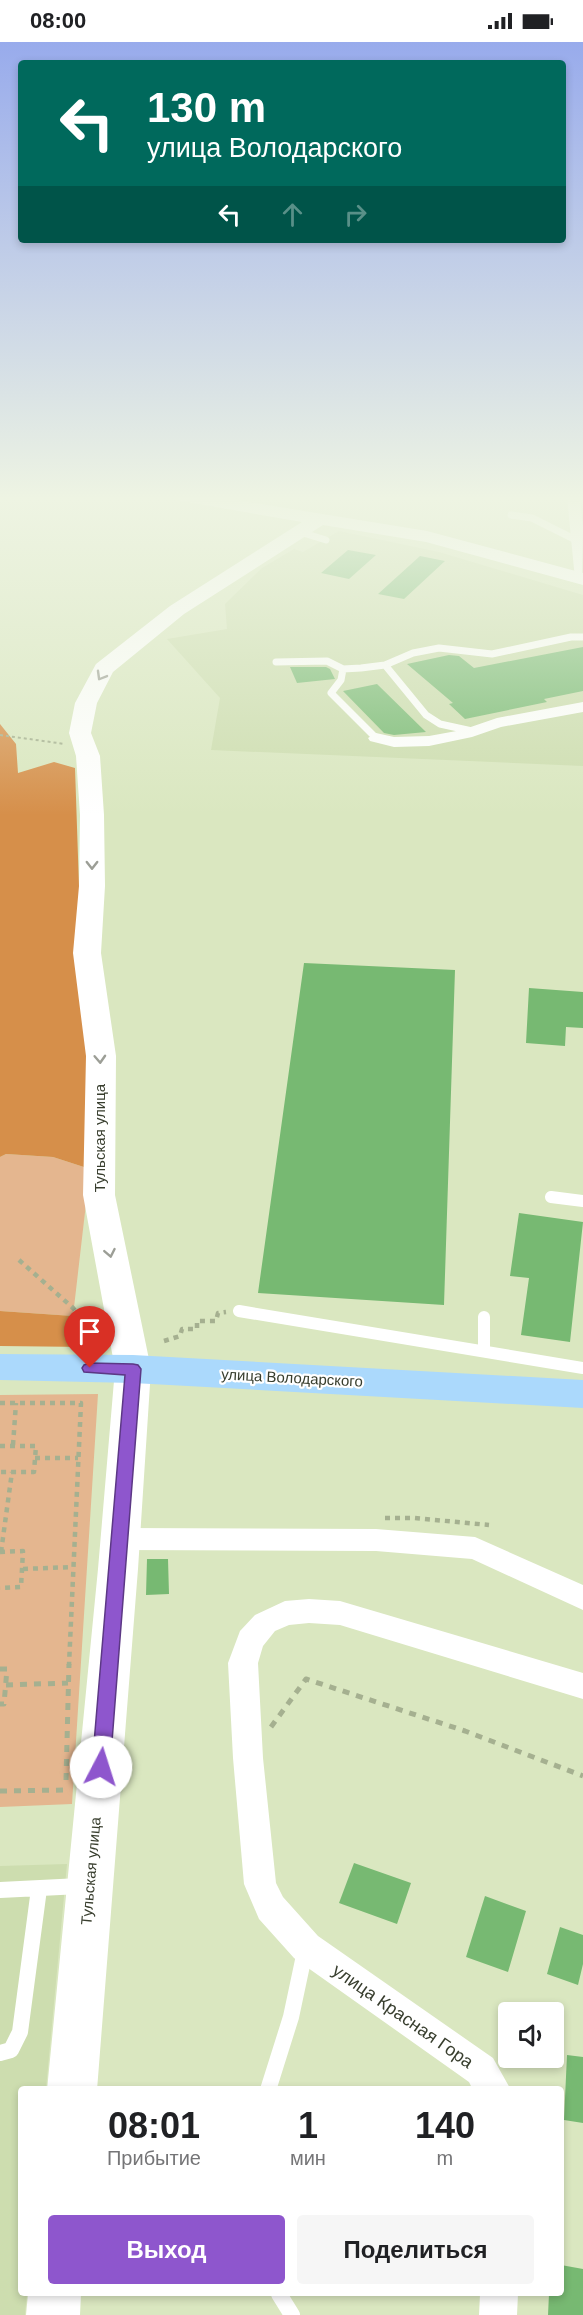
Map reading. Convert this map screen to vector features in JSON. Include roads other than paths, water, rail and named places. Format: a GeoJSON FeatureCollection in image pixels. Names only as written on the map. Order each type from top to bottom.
{"type":"FeatureCollection","features":[{"type":"Feature","properties":{"kind":"main road","name":"улица Володарского"},"geometry":{"type":"LineString","coordinates":[[0,1367],[133,1369],[583,1394]]}},
{"type":"Feature","properties":{"kind":"street","name":"Тульская улица"},"geometry":{"type":"LineString","coordinates":[[72,2086],[133,1369],[99,1195],[101,1056],[87,953],[92,886],[92,815],[86,749],[80,733],[86,703],[104,669],[188,603]]}},
{"type":"Feature","properties":{"kind":"street"},"geometry":{"type":"LineString","coordinates":[[376,738],[394,742],[429,741],[496,723],[583,708]]}},
{"type":"Feature","properties":{"kind":"street"},"geometry":{"type":"LineString","coordinates":[[120,1539],[376,1540],[475,1548],[583,1598]]}},
{"type":"Feature","properties":{"kind":"street","name":"улица Красная Гора"},"geometry":{"type":"LineString","coordinates":[[491,2086],[481,2070],[306,1947],[271,1908],[260,1884],[248,1758],[243,1663],[250,1640],[265,1623],[285,1613],[309,1611],[340,1613],[583,1686]]}},
{"type":"Feature","properties":{"kind":"street"},"geometry":{"type":"LineString","coordinates":[[53,2315],[55,2296]]}},
{"type":"Feature","properties":{"kind":"street"},"geometry":{"type":"LineString","coordinates":[[498,2315],[499,2296]]}},
{"type":"Feature","properties":{"kind":"lane"},"geometry":{"type":"LineString","coordinates":[[276,662],[327,661],[343,669],[385,665],[413,653],[439,648],[492,654],[583,637]]}},
{"type":"Feature","properties":{"kind":"lane"},"geometry":{"type":"LineString","coordinates":[[385,665],[426,715],[440,724],[472,731]]}},
{"type":"Feature","properties":{"kind":"lane"},"geometry":{"type":"LineString","coordinates":[[343,669],[341,680],[331,693],[376,738]]}},
{"type":"Feature","properties":{"kind":"lane"},"geometry":{"type":"LineString","coordinates":[[551,1197],[583,1201]]}},
{"type":"Feature","properties":{"kind":"lane"},"geometry":{"type":"LineString","coordinates":[[239,1311],[583,1368]]}},
{"type":"Feature","properties":{"kind":"lane"},"geometry":{"type":"LineString","coordinates":[[484,1317],[484,1351]]}},
{"type":"Feature","properties":{"kind":"lane"},"geometry":{"type":"LineString","coordinates":[[0,1890],[89,1886]]}},
{"type":"Feature","properties":{"kind":"lane"},"geometry":{"type":"LineString","coordinates":[[0,2053],[11,2050],[20,2032],[39,1889]]}},
{"type":"Feature","properties":{"kind":"lane"},"geometry":{"type":"LineString","coordinates":[[269,2086],[291,2017],[306,1947]]}},
{"type":"Feature","properties":{"kind":"lane"},"geometry":{"type":"LineString","coordinates":[[280,2296],[292,2315]]}}]}
